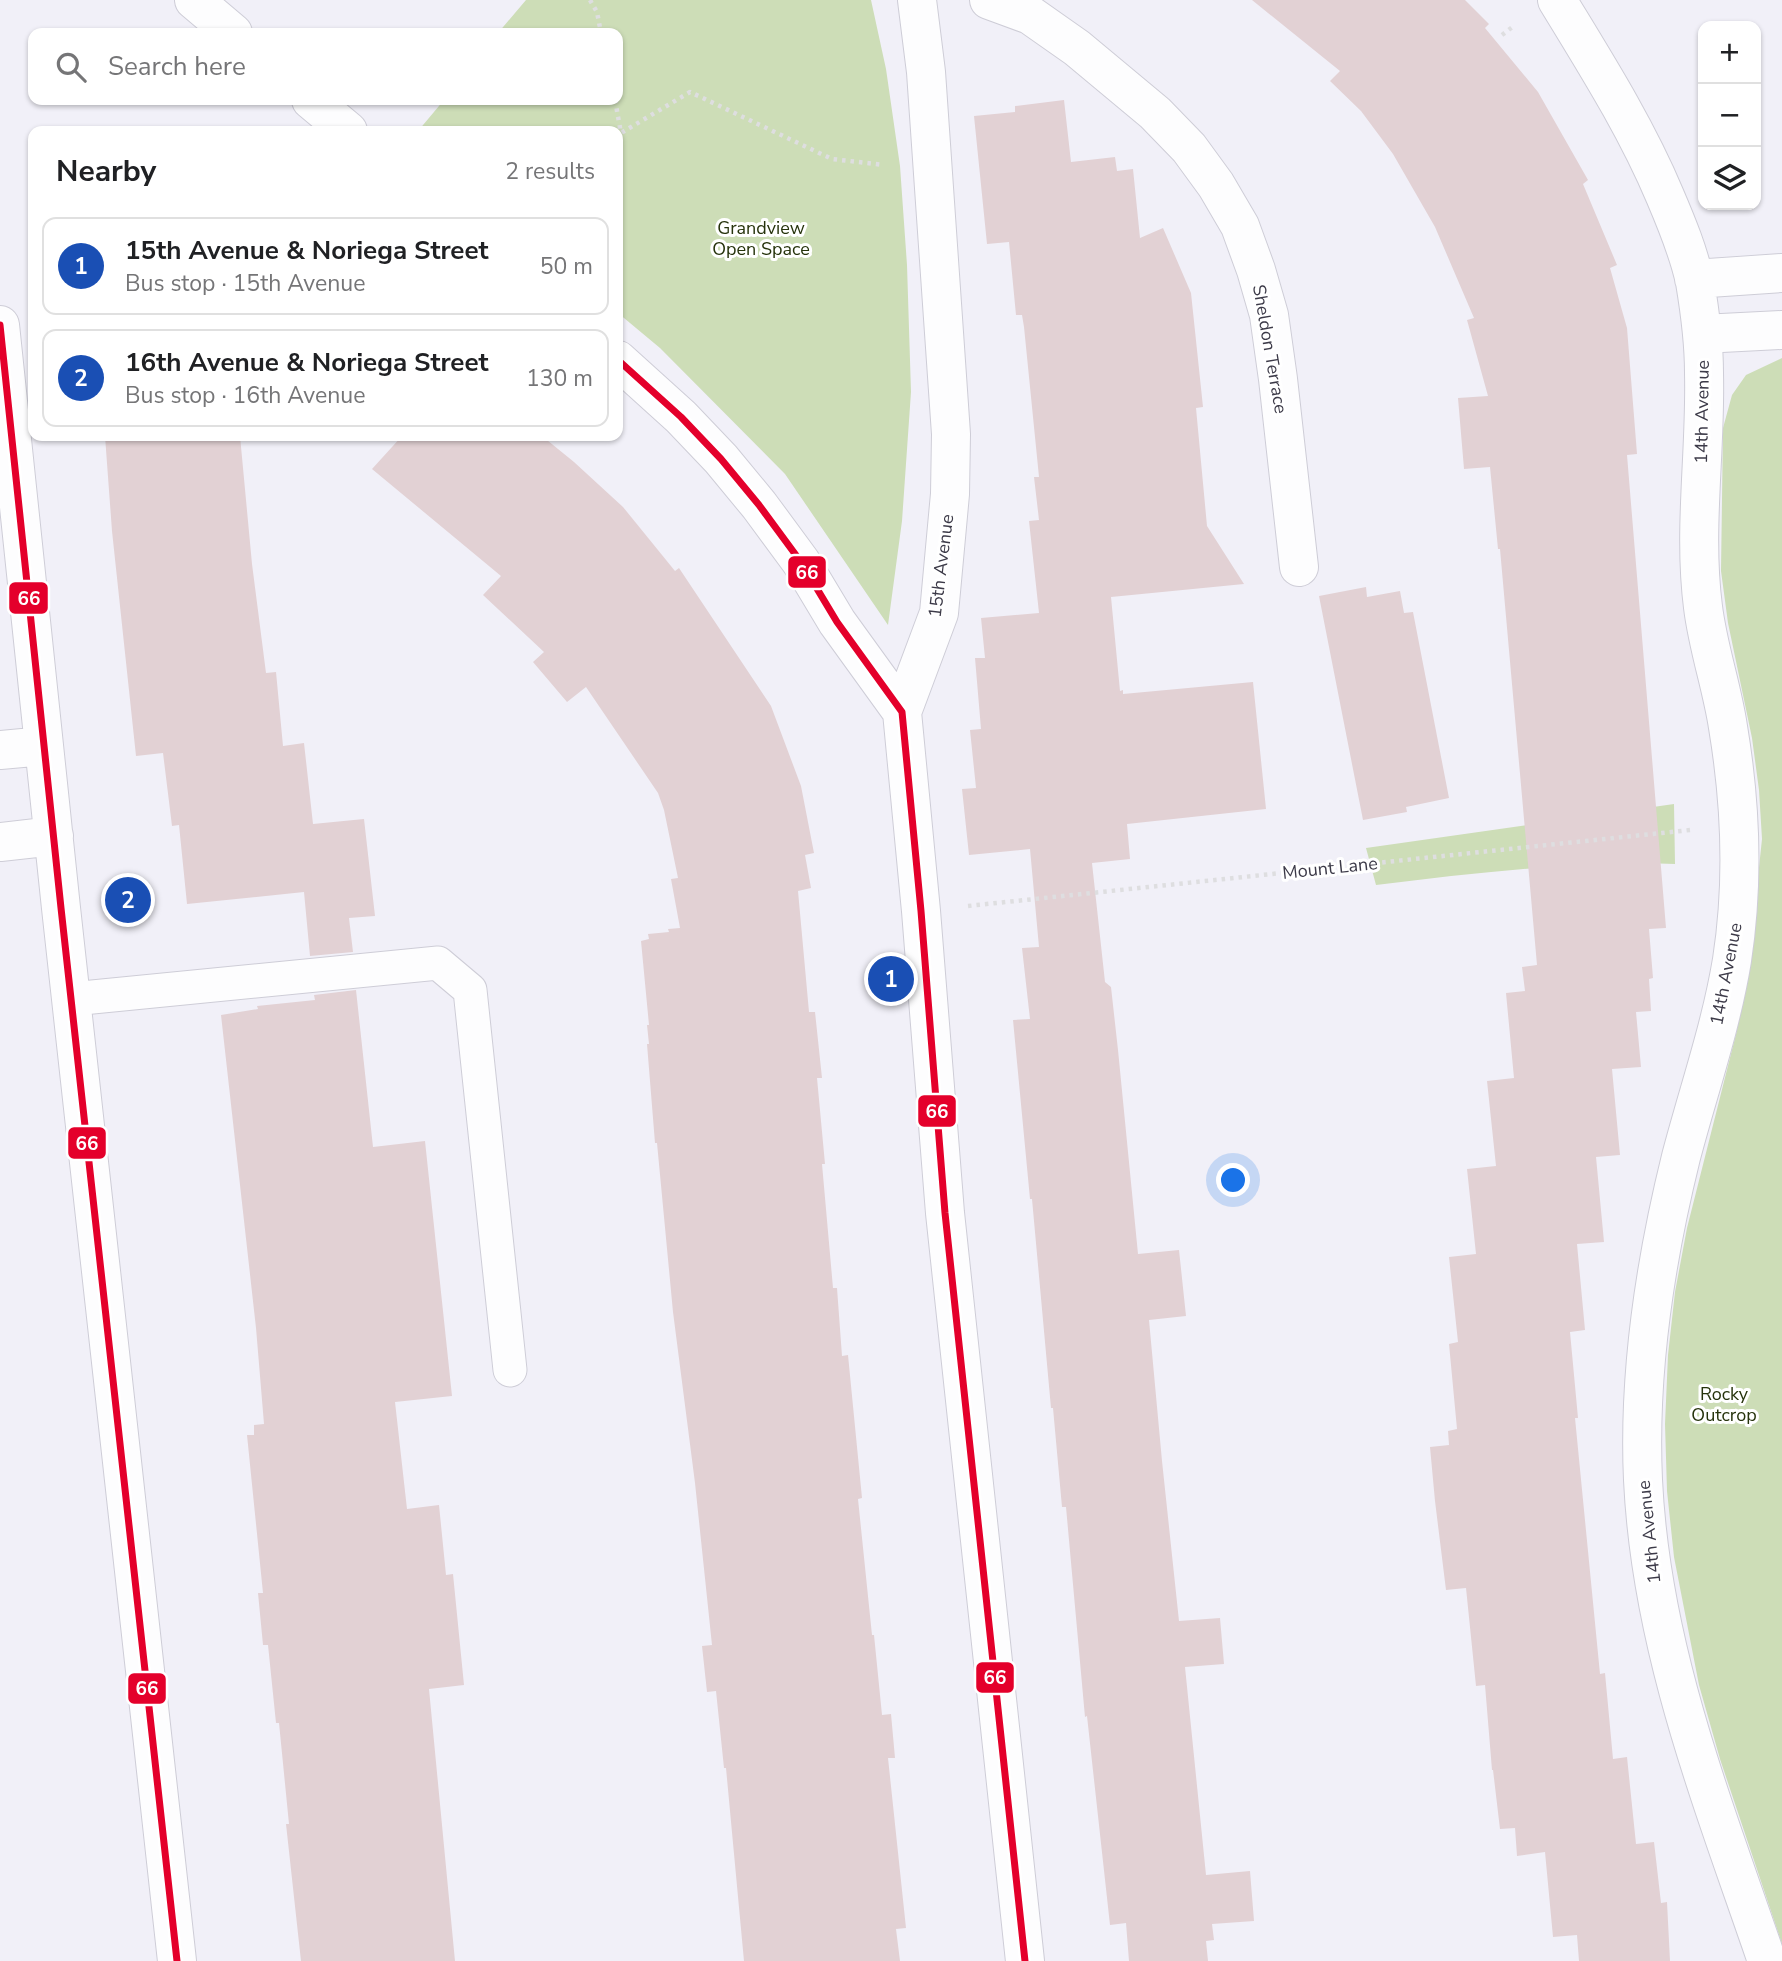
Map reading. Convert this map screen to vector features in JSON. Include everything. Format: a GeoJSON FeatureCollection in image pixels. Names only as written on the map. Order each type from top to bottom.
{"type":"FeatureCollection","features":[{"type":"Feature","properties":{"kind":"street"},"geometry":{"type":"LineString","coordinates":[[194,0],[227,28]]}},
{"type":"Feature","properties":{"kind":"street","name":"15th Avenue"},"geometry":{"type":"LineString","coordinates":[[917,0],[926,72],[951,434],[950,494],[939,613],[902,712],[945,1213],[1025,1961]]}},
{"type":"Feature","properties":{"kind":"street","name":"Sheldon Terrace"},"geometry":{"type":"LineString","coordinates":[[989,0],[1030,15],[1077,48],[1155,113],[1189,148],[1216,185],[1240,226],[1269,316],[1299,567]]}},
{"type":"Feature","properties":{"kind":"street","name":"14th Avenue"},"geometry":{"type":"LineString","coordinates":[[1557,0],[1605,78],[1652,166],[1679,231],[1694,279],[1702,334],[1704,374],[1699,557],[1703,611],[1728,724],[1740,824],[1740,873],[1730,969],[1681,1156],[1656,1277],[1642,1412],[1643,1478],[1648,1545],[1673,1675],[1695,1750],[1767,1961]]}},
{"type":"Feature","properties":{"kind":"street"},"geometry":{"type":"LineString","coordinates":[[318,105],[342,126]]}},
{"type":"Feature","properties":{"kind":"street"},"geometry":{"type":"LineString","coordinates":[[1694,279],[1782,272]]}},
{"type":"Feature","properties":{"kind":"street"},"geometry":{"type":"LineString","coordinates":[[0,325],[177,1961]]}},
{"type":"Feature","properties":{"kind":"street"},"geometry":{"type":"LineString","coordinates":[[1702,334],[1782,330]]}},
{"type":"Feature","properties":{"kind":"street"},"geometry":{"type":"LineString","coordinates":[[623,365],[689,425],[759,505],[801,562],[837,622],[902,712]]}},
{"type":"Feature","properties":{"kind":"street"},"geometry":{"type":"LineString","coordinates":[[0,750],[44,746]]}},
{"type":"Feature","properties":{"kind":"street"},"geometry":{"type":"LineString","coordinates":[[0,842],[54,836]]}},
{"type":"Feature","properties":{"kind":"lane"},"geometry":{"type":"LineString","coordinates":[[72,999],[438,962],[470,990],[510,1370]]}},
{"type":"Feature","properties":{"kind":"path"},"geometry":{"type":"LineString","coordinates":[[590,0],[597,12],[600,28]]}},
{"type":"Feature","properties":{"kind":"path"},"geometry":{"type":"LineString","coordinates":[[623,132],[690,92],[832,159],[886,165]]}},
{"type":"Feature","properties":{"kind":"path"},"geometry":{"type":"LineString","coordinates":[[616,105],[620,126]]}},
{"type":"Feature","properties":{"kind":"path","name":"Mount Lane"},"geometry":{"type":"LineString","coordinates":[[920,911],[1740,824]]}},
{"type":"Feature","properties":{"kind":"green space","name":"Grandview Open Space"},"geometry":{"type":"Polygon","coordinates":[[[526,0],[871,0],[886,69],[900,166],[907,265],[911,392],[902,521],[888,625],[785,474],[660,348],[623,317],[623,126],[422,126],[440,105],[623,105],[623,28],[502,28],[526,0]]]}},
{"type":"Feature","properties":{"kind":"green space","name":"Rocky Outcrop"},"geometry":{"type":"Polygon","coordinates":[[[1782,358],[1782,1944],[1720,1759],[1699,1685],[1674,1557],[1667,1491],[1665,1424],[1668,1355],[1675,1292],[1687,1228],[1747,981],[1762,839],[1752,738],[1728,623],[1721,571],[1723,428],[1732,395],[1746,375],[1782,358]]]}},
{"type":"Feature","properties":{"kind":"green space"},"geometry":{"type":"Polygon","coordinates":[[[1674,804],[1675,864],[1563,866],[1376,885],[1366,848],[1674,804]]]}},
{"type":"Feature","properties":{"kind":"building"},"geometry":{"type":"Polygon","coordinates":[[[1252,0],[1465,0],[1489,24],[1485,28],[1538,92],[1588,180],[1583,184],[1617,265],[1610,268],[1627,328],[1637,454],[1627,455],[1666,928],[1649,929],[1653,978],[1649,979],[1651,1011],[1636,1012],[1641,1067],[1612,1069],[1620,1155],[1596,1157],[1604,1242],[1577,1244],[1585,1330],[1570,1332],[1578,1418],[1575,1418],[1600,1674],[1605,1673],[1613,1759],[1627,1757],[1636,1844],[1654,1842],[1661,1903],[1667,1902],[1670,1961],[1579,1961],[1577,1935],[1553,1937],[1545,1852],[1517,1856],[1515,1828],[1500,1829],[1485,1685],[1476,1686],[1466,1588],[1446,1590],[1435,1501],[1430,1447],[1449,1445],[1448,1431],[1457,1429],[1449,1344],[1458,1342],[1449,1257],[1476,1254],[1467,1169],[1496,1166],[1487,1081],[1514,1078],[1506,993],[1525,991],[1522,967],[1537,965],[1500,549],[1490,467],[1464,469],[1458,398],[1488,396],[1467,320],[1474,318],[1435,227],[1393,154],[1361,111],[1330,81],[1340,71],[1252,0]]]}},
{"type":"Feature","properties":{"kind":"building"},"geometry":{"type":"Polygon","coordinates":[[[1064,100],[1071,162],[1115,157],[1117,171],[1133,169],[1140,238],[1163,228],[1191,293],[1203,407],[1196,408],[1207,526],[1244,584],[1111,597],[1120,691],[1123,690],[1123,694],[1253,682],[1266,809],[1127,824],[1130,859],[1092,863],[1105,982],[1111,987],[1138,1254],[1179,1250],[1186,1316],[1149,1320],[1179,1621],[1220,1618],[1224,1664],[1185,1667],[1206,1875],[1250,1871],[1254,1921],[1212,1924],[1214,1940],[1206,1941],[1208,1961],[1129,1961],[1126,1923],[1110,1925],[1087,1716],[1085,1717],[1066,1507],[1062,1507],[1051,1408],[1013,1020],[1030,1019],[1022,948],[1039,947],[1030,849],[969,855],[962,789],[976,788],[970,730],[981,729],[975,658],[985,658],[981,618],[1039,613],[1029,521],[1039,520],[1034,477],[1039,477],[1024,327],[1022,315],[1016,315],[1009,242],[987,244],[974,116],[1015,112],[1015,106],[1064,100]]]}},
{"type":"Feature","properties":{"kind":"building"},"geometry":{"type":"Polygon","coordinates":[[[105,441],[240,441],[266,673],[276,672],[283,746],[304,743],[313,824],[364,819],[375,916],[349,918],[353,952],[310,956],[304,892],[187,904],[179,825],[172,826],[163,753],[136,756],[112,531],[105,441]]]}},
{"type":"Feature","properties":{"kind":"building"},"geometry":{"type":"Polygon","coordinates":[[[397,441],[548,441],[623,507],[675,571],[679,568],[771,706],[801,786],[814,853],[805,855],[811,888],[798,891],[809,1012],[815,1012],[822,1078],[817,1078],[833,1288],[837,1288],[842,1356],[848,1355],[862,1498],[858,1499],[882,1715],[891,1714],[895,1758],[888,1758],[906,1928],[896,1929],[900,1961],[744,1961],[716,1691],[707,1692],[702,1646],[712,1645],[673,1312],[647,1044],[649,1025],[641,941],[649,939],[648,934],[680,928],[671,879],[678,878],[658,793],[586,687],[567,702],[533,662],[544,652],[483,595],[501,576],[372,469],[397,441]]]}},
{"type":"Feature","properties":{"kind":"building"},"geometry":{"type":"Polygon","coordinates":[[[1366,587],[1367,597],[1400,591],[1404,613],[1413,612],[1449,798],[1406,807],[1407,812],[1363,820],[1319,596],[1366,587]]]}},
{"type":"Feature","properties":{"kind":"building"},"geometry":{"type":"Polygon","coordinates":[[[356,990],[373,1147],[425,1141],[452,1396],[395,1402],[407,1509],[439,1505],[446,1575],[453,1574],[464,1685],[429,1689],[455,1961],[301,1961],[286,1824],[289,1824],[279,1723],[276,1723],[268,1645],[263,1645],[258,1593],[263,1593],[247,1435],[254,1435],[254,1425],[264,1424],[221,1015],[258,1009],[257,1006],[315,1000],[314,995],[356,990]]]}},
{"type":"Feature","properties":{"kind":"transit line","name":"66"},"geometry":{"type":"LineString","coordinates":[[0,325],[177,1961]]}},
{"type":"Feature","properties":{"kind":"transit line","name":"66"},"geometry":{"type":"LineString","coordinates":[[623,365],[681,417],[759,505],[801,562],[837,622],[902,712],[945,1213],[1025,1961]]}},
{"type":"Feature","properties":{"kind":"place","name":"16th Avenue & Noriega Street"},"geometry":{"type":"Point","coordinates":[128,900]}},
{"type":"Feature","properties":{"kind":"place","name":"15th Avenue & Noriega Street"},"geometry":{"type":"Point","coordinates":[891,979]}}]}
